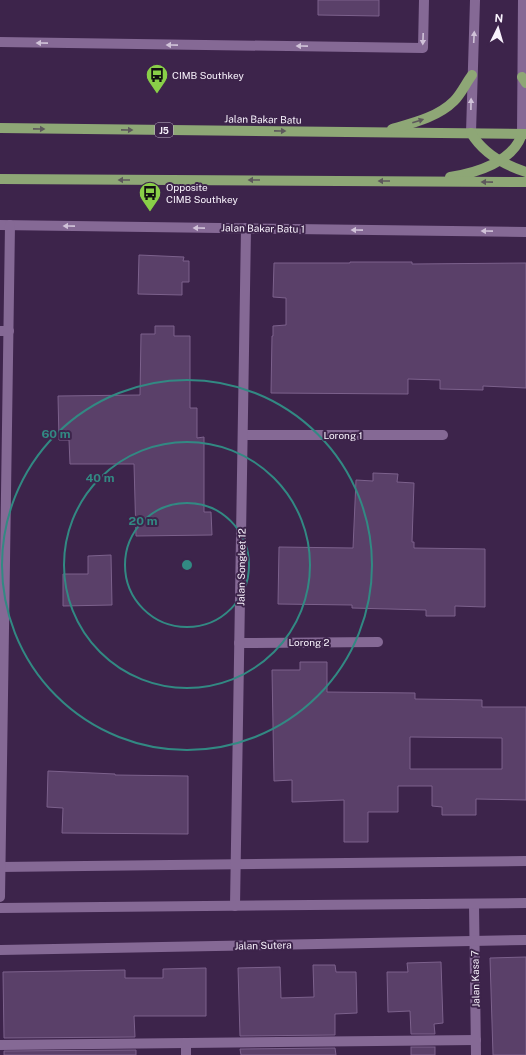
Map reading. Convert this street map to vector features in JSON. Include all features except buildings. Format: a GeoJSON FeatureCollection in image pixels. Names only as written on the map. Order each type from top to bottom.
{"type":"FeatureCollection","features":[{"type":"Feature","properties":{"kind":"main road"},"geometry":{"type":"LineString","coordinates":[[380,133],[424,120],[440,111],[454,101],[472,75]]}},
{"type":"Feature","properties":{"kind":"main road","name":"Jalan Bakar Batu"},"geometry":{"type":"LineString","coordinates":[[0,128],[524,134]]}},
{"type":"Feature","properties":{"kind":"main road"},"geometry":{"type":"LineString","coordinates":[[471,133],[480,146],[499,160],[526,172]]}},
{"type":"Feature","properties":{"kind":"main road"},"geometry":{"type":"LineString","coordinates":[[423,181],[472,172],[484,168],[512,151],[524,134]]}},
{"type":"Feature","properties":{"kind":"main road"},"geometry":{"type":"LineString","coordinates":[[0,178],[526,182]]}},
{"type":"Feature","properties":{"kind":"street"},"geometry":{"type":"LineString","coordinates":[[0,42],[423,48],[424,0]]}},
{"type":"Feature","properties":{"kind":"street"},"geometry":{"type":"LineString","coordinates":[[471,133],[475,0]]}},
{"type":"Feature","properties":{"kind":"street"},"geometry":{"type":"LineString","coordinates":[[523,0],[524,134]]}},
{"type":"Feature","properties":{"kind":"street"},"geometry":{"type":"LineString","coordinates":[[0,897],[5,225]]}},
{"type":"Feature","properties":{"kind":"street","name":"Jalan Bakar Batu 1"},"geometry":{"type":"LineString","coordinates":[[5,225],[526,232]]}},
{"type":"Feature","properties":{"kind":"street","name":"Jalan Songket 12"},"geometry":{"type":"LineString","coordinates":[[235,906],[246,228]]}},
{"type":"Feature","properties":{"kind":"street","name":"Lorong 1"},"geometry":{"type":"LineString","coordinates":[[243,435],[443,436]]}},
{"type":"Feature","properties":{"kind":"street","name":"Lorong 2"},"geometry":{"type":"LineString","coordinates":[[239,642],[378,642]]}},
{"type":"Feature","properties":{"kind":"street"},"geometry":{"type":"LineString","coordinates":[[0,867],[526,861]]}},
{"type":"Feature","properties":{"kind":"street"},"geometry":{"type":"LineString","coordinates":[[0,908],[526,903]]}},
{"type":"Feature","properties":{"kind":"street","name":"Jalan Kasa 7"},"geometry":{"type":"LineString","coordinates":[[474,904],[476,1055]]}},
{"type":"Feature","properties":{"kind":"street","name":"Jalan Sutera"},"geometry":{"type":"LineString","coordinates":[[0,950],[526,940]]}},
{"type":"Feature","properties":{"kind":"street"},"geometry":{"type":"LineString","coordinates":[[0,1045],[476,1040]]}},
{"type":"Feature","properties":{"kind":"street"},"geometry":{"type":"LineString","coordinates":[[186,1043],[186,1055]]}},
{"type":"Feature","properties":{"kind":"place","name":"CIMB Southkey"},"geometry":{"type":"Point","coordinates":[157,94]}},
{"type":"Feature","properties":{"kind":"place","name":"Opposite CIMB Southkey"},"geometry":{"type":"Point","coordinates":[150,212]}}]}
